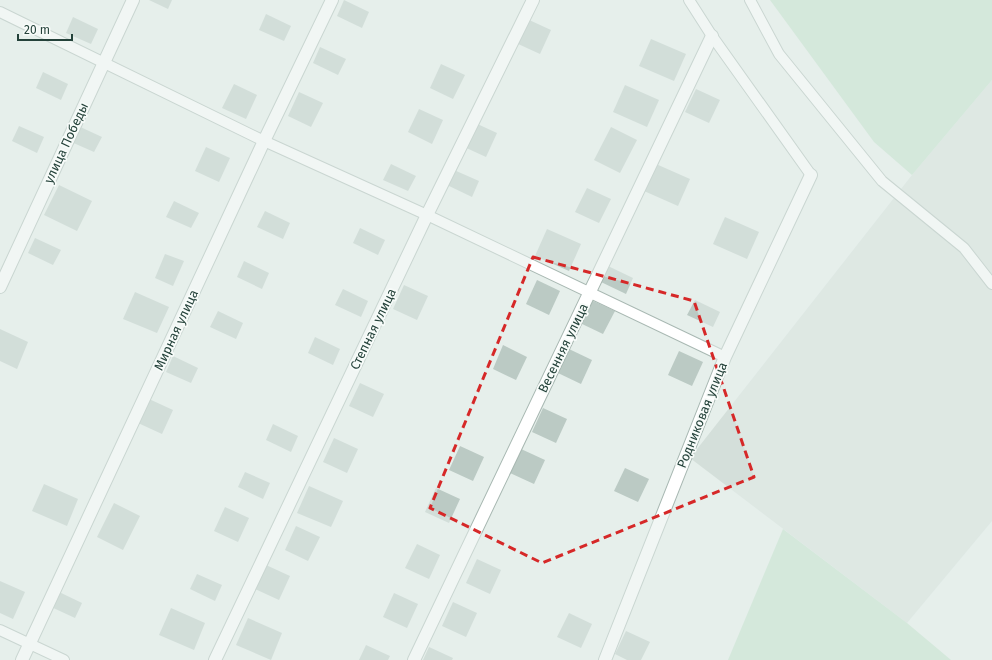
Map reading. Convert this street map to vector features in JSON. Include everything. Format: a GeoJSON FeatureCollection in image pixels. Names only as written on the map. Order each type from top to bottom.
{"type":"FeatureCollection","features":[{"type":"Feature","properties":{"kind":"street","name":"улица Победы"},"geometry":{"type":"LineString","coordinates":[[0,287],[133,0]]}},
{"type":"Feature","properties":{"kind":"street","name":"Мирная улица"},"geometry":{"type":"LineString","coordinates":[[22,660],[264,141],[332,0]]}},
{"type":"Feature","properties":{"kind":"street","name":"Степная улица"},"geometry":{"type":"LineString","coordinates":[[215,660],[427,215],[533,0]]}},
{"type":"Feature","properties":{"kind":"street","name":"Весенняя улица"},"geometry":{"type":"LineString","coordinates":[[414,660],[712,36]]}},
{"type":"Feature","properties":{"kind":"street","name":"Родниковая улица"},"geometry":{"type":"LineString","coordinates":[[605,660],[725,357],[811,175]]}},
{"type":"Feature","properties":{"kind":"lane"},"geometry":{"type":"LineString","coordinates":[[689,0],[712,36],[811,175]]}},
{"type":"Feature","properties":{"kind":"lane"},"geometry":{"type":"LineString","coordinates":[[750,0],[779,54],[882,181],[964,248],[992,284]]}},
{"type":"Feature","properties":{"kind":"lane"},"geometry":{"type":"LineString","coordinates":[[0,12],[264,141],[427,215],[725,357]]}},
{"type":"Feature","properties":{"kind":"lane"},"geometry":{"type":"LineString","coordinates":[[0,630],[64,660]]}},
{"type":"Feature","properties":{"kind":"highlighted area"},"geometry":{"type":"Polygon","coordinates":[[[533,257],[694,301],[754,477],[542,563],[430,508],[533,257]]]}},
{"type":"Feature","properties":{"kind":"shaded area"},"geometry":{"type":"Polygon","coordinates":[[[992,80],[992,521],[907,623],[690,458],[912,175],[992,80]]]}},
{"type":"Feature","properties":{"kind":"green space"},"geometry":{"type":"Polygon","coordinates":[[[770,0],[992,0],[992,80],[912,175],[874,142],[770,0]]]}},
{"type":"Feature","properties":{"kind":"green space"},"geometry":{"type":"Polygon","coordinates":[[[783,529],[907,623],[951,660],[728,660],[783,529]]]}},
{"type":"Feature","properties":{"kind":"building"},"geometry":{"type":"Polygon","coordinates":[[[149,0],[172,0],[168,9],[149,0]]]}},
{"type":"Feature","properties":{"kind":"building"},"geometry":{"type":"Polygon","coordinates":[[[344,0],[369,12],[362,28],[337,16],[344,0]]]}},
{"type":"Feature","properties":{"kind":"building"},"geometry":{"type":"Polygon","coordinates":[[[266,14],[291,26],[284,41],[259,30],[266,14]]]}},
{"type":"Feature","properties":{"kind":"building"},"geometry":{"type":"Polygon","coordinates":[[[73,17],[98,29],[91,44],[66,33],[73,17]]]}},
{"type":"Feature","properties":{"kind":"building"},"geometry":{"type":"Polygon","coordinates":[[[527,19],[551,30],[540,54],[516,43],[527,19]]]}},
{"type":"Feature","properties":{"kind":"building"},"geometry":{"type":"Polygon","coordinates":[[[651,39],[686,54],[674,81],[639,66],[651,39]]]}},
{"type":"Feature","properties":{"kind":"building"},"geometry":{"type":"Polygon","coordinates":[[[320,47],[346,59],[338,75],[313,63],[320,47]]]}},
{"type":"Feature","properties":{"kind":"building"},"geometry":{"type":"Polygon","coordinates":[[[441,64],[465,75],[453,99],[430,88],[441,64]]]}},
{"type":"Feature","properties":{"kind":"building"},"geometry":{"type":"Polygon","coordinates":[[[43,72],[68,84],[61,100],[36,88],[43,72]]]}},
{"type":"Feature","properties":{"kind":"building"},"geometry":{"type":"Polygon","coordinates":[[[234,84],[257,95],[246,119],[222,108],[234,84]]]}},
{"type":"Feature","properties":{"kind":"building"},"geometry":{"type":"Polygon","coordinates":[[[625,85],[659,100],[647,127],[613,112],[625,85]]]}},
{"type":"Feature","properties":{"kind":"building"},"geometry":{"type":"Polygon","coordinates":[[[696,89],[720,100],[709,123],[685,112],[696,89]]]}},
{"type":"Feature","properties":{"kind":"building"},"geometry":{"type":"Polygon","coordinates":[[[299,92],[323,103],[311,127],[288,116],[299,92]]]}},
{"type":"Feature","properties":{"kind":"building"},"geometry":{"type":"Polygon","coordinates":[[[419,109],[443,120],[432,144],[408,132],[419,109]]]}},
{"type":"Feature","properties":{"kind":"building"},"geometry":{"type":"Polygon","coordinates":[[[473,122],[497,133],[486,157],[462,146],[473,122]]]}},
{"type":"Feature","properties":{"kind":"building"},"geometry":{"type":"Polygon","coordinates":[[[76,125],[102,137],[94,152],[69,141],[76,125]]]}},
{"type":"Feature","properties":{"kind":"building"},"geometry":{"type":"Polygon","coordinates":[[[19,126],[44,137],[37,153],[12,141],[19,126]]]}},
{"type":"Feature","properties":{"kind":"building"},"geometry":{"type":"Polygon","coordinates":[[[611,127],[637,140],[620,173],[594,160],[611,127]]]}},
{"type":"Feature","properties":{"kind":"building"},"geometry":{"type":"Polygon","coordinates":[[[206,147],[230,158],[219,182],[195,171],[206,147]]]}},
{"type":"Feature","properties":{"kind":"building"},"geometry":{"type":"Polygon","coordinates":[[[391,164],[416,176],[408,191],[383,180],[391,164]]]}},
{"type":"Feature","properties":{"kind":"building"},"geometry":{"type":"Polygon","coordinates":[[[656,164],[690,179],[678,206],[644,191],[656,164]]]}},
{"type":"Feature","properties":{"kind":"building"},"geometry":{"type":"Polygon","coordinates":[[[454,170],[479,181],[472,197],[447,185],[454,170]]]}},
{"type":"Feature","properties":{"kind":"building"},"geometry":{"type":"Polygon","coordinates":[[[59,185],[92,201],[77,231],[44,215],[59,185]]]}},
{"type":"Feature","properties":{"kind":"building"},"geometry":{"type":"Polygon","coordinates":[[[587,188],[611,199],[599,223],[575,212],[587,188]]]}},
{"type":"Feature","properties":{"kind":"building"},"geometry":{"type":"Polygon","coordinates":[[[174,201],[199,213],[191,228],[166,217],[174,201]]]}},
{"type":"Feature","properties":{"kind":"building"},"geometry":{"type":"Polygon","coordinates":[[[265,211],[290,223],[283,239],[257,227],[265,211]]]}},
{"type":"Feature","properties":{"kind":"building"},"geometry":{"type":"Polygon","coordinates":[[[725,217],[759,232],[747,259],[713,244],[725,217]]]}},
{"type":"Feature","properties":{"kind":"building"},"geometry":{"type":"Polygon","coordinates":[[[360,228],[385,240],[378,255],[353,243],[360,228]]]}},
{"type":"Feature","properties":{"kind":"building"},"geometry":{"type":"Polygon","coordinates":[[[547,229],[581,244],[569,271],[535,256],[547,229]]]}},
{"type":"Feature","properties":{"kind":"building"},"geometry":{"type":"Polygon","coordinates":[[[35,238],[61,250],[53,265],[28,253],[35,238]]]}},
{"type":"Feature","properties":{"kind":"building"},"geometry":{"type":"Polygon","coordinates":[[[165,254],[184,261],[173,286],[155,278],[165,254]]]}},
{"type":"Feature","properties":{"kind":"building"},"geometry":{"type":"Polygon","coordinates":[[[244,261],[269,273],[262,289],[237,277],[244,261]]]}},
{"type":"Feature","properties":{"kind":"building"},"geometry":{"type":"Polygon","coordinates":[[[608,266],[633,278],[626,294],[601,282],[608,266]]]}},
{"type":"Feature","properties":{"kind":"building"},"geometry":{"type":"Polygon","coordinates":[[[537,280],[560,291],[549,315],[526,304],[537,280]]]}},
{"type":"Feature","properties":{"kind":"building"},"geometry":{"type":"Polygon","coordinates":[[[404,285],[428,296],[417,320],[393,309],[404,285]]]}},
{"type":"Feature","properties":{"kind":"building"},"geometry":{"type":"Polygon","coordinates":[[[343,289],[368,301],[361,317],[335,305],[343,289]]]}},
{"type":"Feature","properties":{"kind":"building"},"geometry":{"type":"Polygon","coordinates":[[[135,292],[169,307],[157,333],[123,319],[135,292]]]}},
{"type":"Feature","properties":{"kind":"building"},"geometry":{"type":"Polygon","coordinates":[[[591,300],[615,311],[603,334],[580,323],[591,300]]]}},
{"type":"Feature","properties":{"kind":"building"},"geometry":{"type":"Polygon","coordinates":[[[695,300],[720,312],[713,327],[687,315],[695,300]]]}},
{"type":"Feature","properties":{"kind":"building"},"geometry":{"type":"Polygon","coordinates":[[[218,311],[243,323],[236,339],[210,327],[218,311]]]}},
{"type":"Feature","properties":{"kind":"building"},"geometry":{"type":"Polygon","coordinates":[[[0,329],[28,342],[17,369],[0,361],[0,329]]]}},
{"type":"Feature","properties":{"kind":"building"},"geometry":{"type":"Polygon","coordinates":[[[315,337],[340,349],[333,365],[308,353],[315,337]]]}},
{"type":"Feature","properties":{"kind":"building"},"geometry":{"type":"Polygon","coordinates":[[[503,345],[527,357],[516,380],[493,369],[503,345]]]}},
{"type":"Feature","properties":{"kind":"building"},"geometry":{"type":"Polygon","coordinates":[[[569,349],[592,360],[581,384],[558,373],[569,349]]]}},
{"type":"Feature","properties":{"kind":"building"},"geometry":{"type":"Polygon","coordinates":[[[679,351],[703,362],[692,386],[668,375],[679,351]]]}},
{"type":"Feature","properties":{"kind":"building"},"geometry":{"type":"Polygon","coordinates":[[[173,356],[198,368],[191,383],[166,372],[173,356]]]}},
{"type":"Feature","properties":{"kind":"building"},"geometry":{"type":"Polygon","coordinates":[[[360,383],[384,394],[373,417],[349,406],[360,383]]]}},
{"type":"Feature","properties":{"kind":"building"},"geometry":{"type":"Polygon","coordinates":[[[149,399],[173,410],[162,434],[138,423],[149,399]]]}},
{"type":"Feature","properties":{"kind":"building"},"geometry":{"type":"Polygon","coordinates":[[[543,408],[567,419],[556,443],[532,432],[543,408]]]}},
{"type":"Feature","properties":{"kind":"building"},"geometry":{"type":"Polygon","coordinates":[[[273,424],[298,436],[291,452],[266,440],[273,424]]]}},
{"type":"Feature","properties":{"kind":"building"},"geometry":{"type":"Polygon","coordinates":[[[334,438],[358,449],[347,473],[323,462],[334,438]]]}},
{"type":"Feature","properties":{"kind":"building"},"geometry":{"type":"Polygon","coordinates":[[[460,446],[484,457],[473,481],[449,470],[460,446]]]}},
{"type":"Feature","properties":{"kind":"building"},"geometry":{"type":"Polygon","coordinates":[[[521,449],[545,460],[534,484],[510,473],[521,449]]]}},
{"type":"Feature","properties":{"kind":"building"},"geometry":{"type":"Polygon","coordinates":[[[625,468],[649,479],[638,502],[614,491],[625,468]]]}},
{"type":"Feature","properties":{"kind":"building"},"geometry":{"type":"Polygon","coordinates":[[[245,472],[270,483],[263,499],[238,487],[245,472]]]}},
{"type":"Feature","properties":{"kind":"building"},"geometry":{"type":"Polygon","coordinates":[[[44,484],[78,499],[67,526],[32,511],[44,484]]]}},
{"type":"Feature","properties":{"kind":"building"},"geometry":{"type":"Polygon","coordinates":[[[309,486],[343,501],[331,527],[297,513],[309,486]]]}},
{"type":"Feature","properties":{"kind":"building"},"geometry":{"type":"Polygon","coordinates":[[[436,488],[460,499],[449,523],[425,512],[436,488]]]}},
{"type":"Feature","properties":{"kind":"building"},"geometry":{"type":"Polygon","coordinates":[[[114,503],[140,516],[123,550],[97,537],[114,503]]]}},
{"type":"Feature","properties":{"kind":"building"},"geometry":{"type":"Polygon","coordinates":[[[225,507],[249,518],[238,542],[214,531],[225,507]]]}},
{"type":"Feature","properties":{"kind":"building"},"geometry":{"type":"Polygon","coordinates":[[[296,526],[320,537],[308,561],[285,550],[296,526]]]}},
{"type":"Feature","properties":{"kind":"building"},"geometry":{"type":"Polygon","coordinates":[[[417,544],[440,555],[429,579],[405,568],[417,544]]]}},
{"type":"Feature","properties":{"kind":"building"},"geometry":{"type":"Polygon","coordinates":[[[477,559],[501,570],[490,594],[466,583],[477,559]]]}},
{"type":"Feature","properties":{"kind":"building"},"geometry":{"type":"Polygon","coordinates":[[[266,565],[290,576],[279,600],[255,589],[266,565]]]}},
{"type":"Feature","properties":{"kind":"building"},"geometry":{"type":"Polygon","coordinates":[[[197,574],[222,585],[215,601],[190,589],[197,574]]]}},
{"type":"Feature","properties":{"kind":"building"},"geometry":{"type":"Polygon","coordinates":[[[0,581],[25,592],[13,619],[0,613],[0,581]]]}},
{"type":"Feature","properties":{"kind":"building"},"geometry":{"type":"Polygon","coordinates":[[[57,591],[82,603],[75,618],[49,606],[57,591]]]}},
{"type":"Feature","properties":{"kind":"building"},"geometry":{"type":"Polygon","coordinates":[[[394,593],[418,604],[407,628],[383,617],[394,593]]]}},
{"type":"Feature","properties":{"kind":"building"},"geometry":{"type":"Polygon","coordinates":[[[453,602],[477,613],[466,637],[442,626],[453,602]]]}},
{"type":"Feature","properties":{"kind":"building"},"geometry":{"type":"Polygon","coordinates":[[[171,608],[205,623],[194,650],[159,635],[171,608]]]}},
{"type":"Feature","properties":{"kind":"building"},"geometry":{"type":"Polygon","coordinates":[[[569,613],[592,624],[581,648],[557,637],[569,613]]]}},
{"type":"Feature","properties":{"kind":"building"},"geometry":{"type":"Polygon","coordinates":[[[248,618],[282,633],[271,660],[236,645],[248,618]]]}},
{"type":"Feature","properties":{"kind":"building"},"geometry":{"type":"Polygon","coordinates":[[[626,631],[650,642],[641,660],[627,660],[615,654],[626,631]]]}},
{"type":"Feature","properties":{"kind":"building"},"geometry":{"type":"Polygon","coordinates":[[[366,645],[390,656],[388,660],[359,660],[366,645]]]}},
{"type":"Feature","properties":{"kind":"building"},"geometry":{"type":"Polygon","coordinates":[[[429,647],[453,658],[452,660],[423,660],[429,647]]]}}]}
